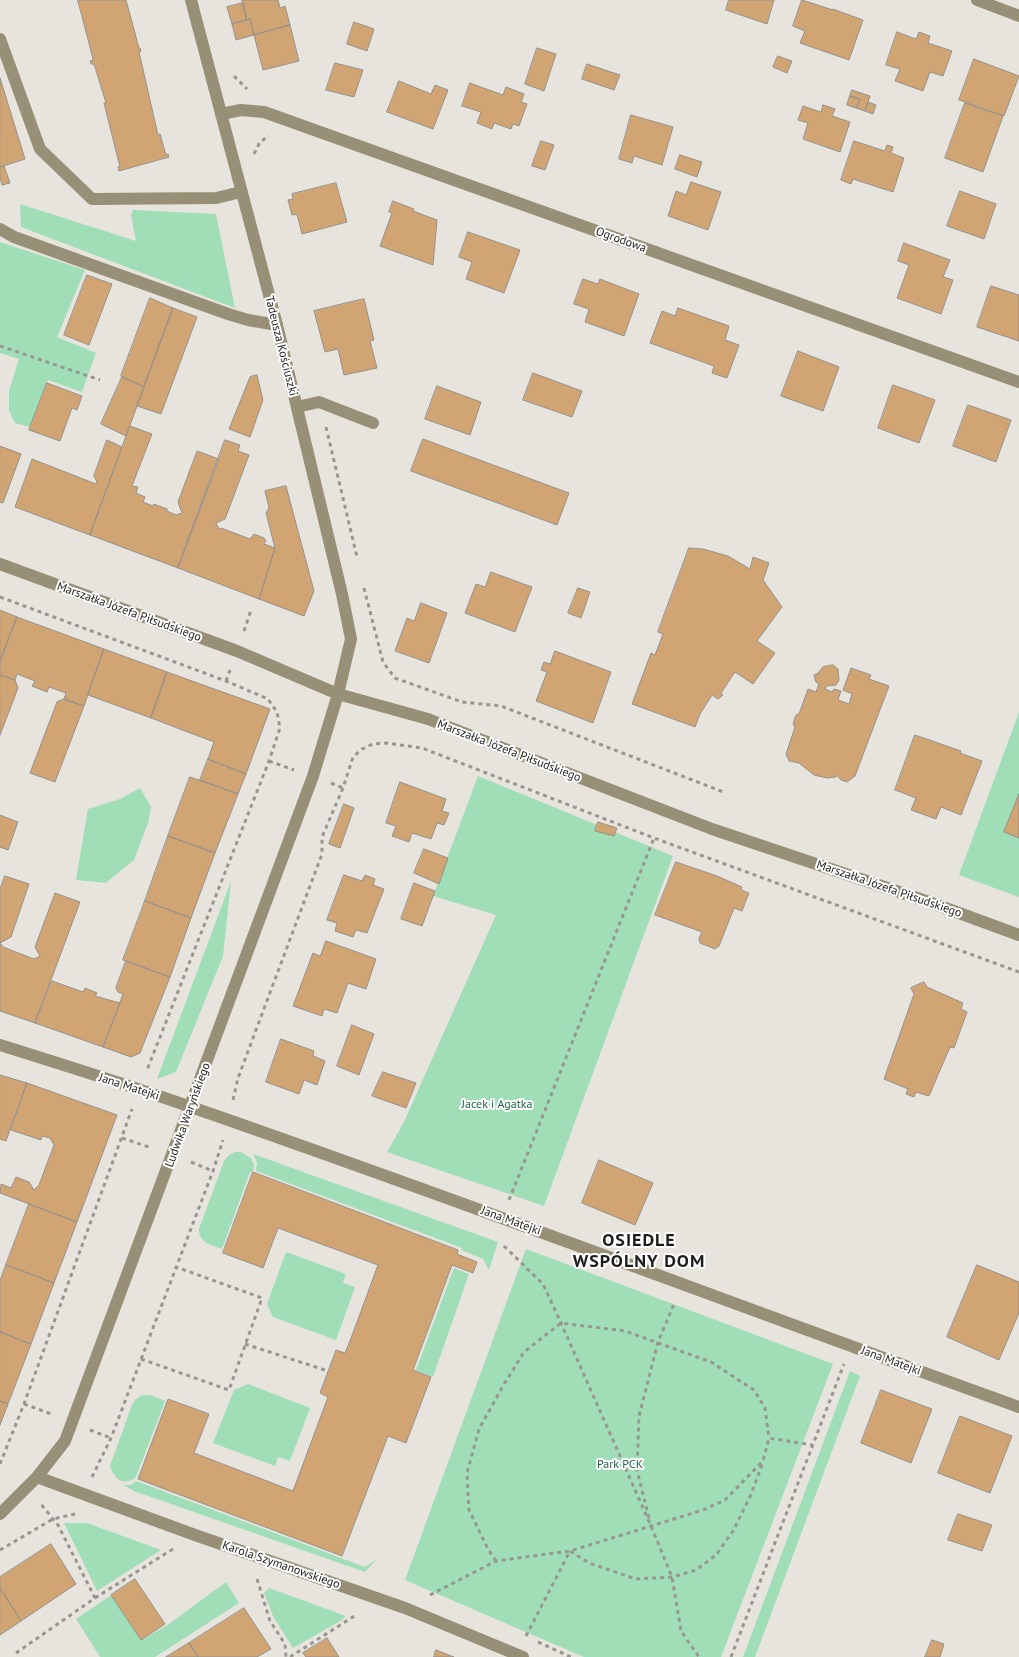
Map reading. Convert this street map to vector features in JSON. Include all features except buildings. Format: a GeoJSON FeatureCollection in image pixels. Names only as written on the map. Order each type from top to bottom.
{"type":"FeatureCollection","features":[{"type":"Feature","properties":{"kind":"street","name":"Tadeusza Kościuszki"},"geometry":{"type":"LineString","coordinates":[[191,0],[240,192],[277,325],[342,594],[351,639],[338,694]]}},
{"type":"Feature","properties":{"kind":"street"},"geometry":{"type":"LineString","coordinates":[[977,0],[1019,16]]}},
{"type":"Feature","properties":{"kind":"street"},"geometry":{"type":"LineString","coordinates":[[0,39],[40,149],[92,199],[216,198],[240,192]]}},
{"type":"Feature","properties":{"kind":"street","name":"Ogrodowa"},"geometry":{"type":"LineString","coordinates":[[220,114],[241,110],[264,112],[1019,382]]}},
{"type":"Feature","properties":{"kind":"street"},"geometry":{"type":"LineString","coordinates":[[0,229],[14,236],[248,320],[277,325]]}},
{"type":"Feature","properties":{"kind":"street"},"geometry":{"type":"LineString","coordinates":[[296,407],[319,402],[373,422]]}},
{"type":"Feature","properties":{"kind":"street","name":"Marszałka Józefa Piłsudskiego"},"geometry":{"type":"LineString","coordinates":[[0,564],[237,651],[338,694],[428,719],[704,826],[929,902],[1019,935]]}},
{"type":"Feature","properties":{"kind":"street","name":"Ludwika Waryńskiego"},"geometry":{"type":"LineString","coordinates":[[0,1514],[27,1487],[66,1441],[313,776],[338,694]]}},
{"type":"Feature","properties":{"kind":"street","name":"Jana Matejki"},"geometry":{"type":"LineString","coordinates":[[0,1045],[228,1120],[682,1283],[851,1347],[1019,1407]]}},
{"type":"Feature","properties":{"kind":"street","name":"Karola Szymanowskiego"},"geometry":{"type":"LineString","coordinates":[[36,1477],[405,1608],[518,1656]]}},
{"type":"Feature","properties":{"kind":"path"},"geometry":{"type":"LineString","coordinates":[[232,68],[234,76],[245,88],[259,92],[270,136],[260,142],[253,157]]}},
{"type":"Feature","properties":{"kind":"path"},"geometry":{"type":"LineString","coordinates":[[0,346],[100,380]]}},
{"type":"Feature","properties":{"kind":"path"},"geometry":{"type":"LineString","coordinates":[[319,402],[358,562]]}},
{"type":"Feature","properties":{"kind":"path"},"geometry":{"type":"LineString","coordinates":[[362,580],[383,662],[395,678],[462,702],[501,706],[726,793]]}},
{"type":"Feature","properties":{"kind":"path"},"geometry":{"type":"LineString","coordinates":[[0,597],[226,681],[268,699],[277,712],[280,728],[269,761],[139,1090],[24,1404],[0,1464]]}},
{"type":"Feature","properties":{"kind":"path"},"geometry":{"type":"LineString","coordinates":[[0,1550],[53,1519],[76,1514],[111,1438],[213,1171],[238,1078],[322,854],[322,837],[343,788],[353,757],[362,749],[373,744],[386,743],[422,748],[654,838],[1019,972]]}},
{"type":"Feature","properties":{"kind":"path"},"geometry":{"type":"LineString","coordinates":[[502,1218],[654,838]]}},
{"type":"Feature","properties":{"kind":"path"},"geometry":{"type":"LineString","coordinates":[[504,1246],[543,1284],[672,1577],[681,1631],[699,1657]]}},
{"type":"Feature","properties":{"kind":"path"},"geometry":{"type":"LineString","coordinates":[[141,1358],[229,1390],[262,1298],[176,1267]]}},
{"type":"Feature","properties":{"kind":"path"},"geometry":{"type":"LineString","coordinates":[[651,1526],[638,1470],[639,1416],[658,1342],[682,1283]]}},
{"type":"Feature","properties":{"kind":"path"},"geometry":{"type":"LineString","coordinates":[[496,1561],[469,1510],[467,1473],[479,1429],[524,1352],[561,1323],[625,1331],[658,1342],[710,1362],[754,1390],[765,1408],[769,1438],[750,1497],[733,1530],[716,1555],[696,1570],[672,1577],[636,1579],[589,1563],[570,1551]]}},
{"type":"Feature","properties":{"kind":"path"},"geometry":{"type":"LineString","coordinates":[[245,1344],[328,1371]]}},
{"type":"Feature","properties":{"kind":"path"},"geometry":{"type":"LineString","coordinates":[[731,1657],[851,1347]]}},
{"type":"Feature","properties":{"kind":"path"},"geometry":{"type":"LineString","coordinates":[[769,1438],[812,1445]]}},
{"type":"Feature","properties":{"kind":"path"},"geometry":{"type":"LineString","coordinates":[[426,1597],[496,1561],[570,1551],[703,1510],[725,1500],[763,1461]]}},
{"type":"Feature","properties":{"kind":"path"},"geometry":{"type":"LineString","coordinates":[[27,1487],[58,1525],[95,1598]]}},
{"type":"Feature","properties":{"kind":"path"},"geometry":{"type":"LineString","coordinates":[[16,1653],[95,1598],[175,1548]]}},
{"type":"Feature","properties":{"kind":"path"},"geometry":{"type":"LineString","coordinates":[[518,1656],[570,1551]]}},
{"type":"Feature","properties":{"kind":"path"},"geometry":{"type":"LineString","coordinates":[[256,1578],[270,1621],[285,1644],[286,1657]]}},
{"type":"Feature","properties":{"kind":"path"},"geometry":{"type":"LineString","coordinates":[[290,1657],[356,1615]]}},
{"type":"Feature","properties":{"kind":"green space"},"geometry":{"type":"Polygon","coordinates":[[[20,204],[136,241],[131,215],[133,210],[216,214],[235,308],[21,227],[20,204]]]}},
{"type":"Feature","properties":{"kind":"green space"},"geometry":{"type":"Polygon","coordinates":[[[0,242],[85,270],[57,337],[96,353],[82,392],[48,380],[30,427],[15,423],[9,411],[9,391],[19,359],[0,353],[0,242]]]}},
{"type":"Feature","properties":{"kind":"green space"},"geometry":{"type":"Polygon","coordinates":[[[1019,712],[1019,897],[959,875],[1019,712]]]}},
{"type":"Feature","properties":{"kind":"green space","name":"Jacek i Agatka"},"geometry":{"type":"Polygon","coordinates":[[[478,776],[673,856],[544,1206],[387,1152],[404,1122],[496,915],[433,896],[478,776]]]}},
{"type":"Feature","properties":{"kind":"green space"},"geometry":{"type":"Polygon","coordinates":[[[140,788],[151,807],[148,823],[134,860],[106,883],[76,880],[88,809],[120,799],[140,788]]]}},
{"type":"Feature","properties":{"kind":"green space"},"geometry":{"type":"Polygon","coordinates":[[[231,881],[223,956],[176,1072],[157,1079],[231,881]]]}},
{"type":"Feature","properties":{"kind":"green space"},"geometry":{"type":"Polygon","coordinates":[[[235,1152],[241,1152],[251,1158],[254,1164],[253,1172],[250,1172],[222,1249],[210,1245],[203,1240],[199,1229],[224,1161],[235,1152]]]}},
{"type":"Feature","properties":{"kind":"green space"},"geometry":{"type":"Polygon","coordinates":[[[253,1154],[498,1242],[489,1270],[483,1259],[461,1250],[462,1248],[256,1171],[257,1163],[253,1154]]]}},
{"type":"Feature","properties":{"kind":"green space","name":"Park PCK"},"geometry":{"type":"Polygon","coordinates":[[[526,1249],[833,1364],[721,1657],[584,1657],[405,1580],[526,1249]]]}},
{"type":"Feature","properties":{"kind":"green space"},"geometry":{"type":"Polygon","coordinates":[[[286,1252],[346,1274],[343,1283],[355,1287],[336,1340],[273,1317],[267,1304],[286,1252]]]}},
{"type":"Feature","properties":{"kind":"green space"},"geometry":{"type":"Polygon","coordinates":[[[454,1268],[469,1274],[433,1377],[416,1370],[454,1268]]]}},
{"type":"Feature","properties":{"kind":"green space"},"geometry":{"type":"Polygon","coordinates":[[[850,1371],[860,1376],[755,1657],[743,1657],[850,1371]]]}},
{"type":"Feature","properties":{"kind":"green space"},"geometry":{"type":"Polygon","coordinates":[[[248,1384],[310,1408],[290,1461],[278,1457],[275,1466],[213,1443],[234,1390],[248,1384]]]}},
{"type":"Feature","properties":{"kind":"green space"},"geometry":{"type":"Polygon","coordinates":[[[142,1395],[150,1395],[165,1401],[136,1477],[123,1481],[114,1475],[110,1466],[132,1405],[142,1395]]]}},
{"type":"Feature","properties":{"kind":"green space"},"geometry":{"type":"Polygon","coordinates":[[[136,1481],[365,1567],[376,1560],[365,1572],[134,1491],[123,1485],[131,1485],[136,1481]]]}},
{"type":"Feature","properties":{"kind":"green space"},"geometry":{"type":"Polygon","coordinates":[[[64,1523],[87,1523],[161,1550],[97,1591],[64,1523]]]}},
{"type":"Feature","properties":{"kind":"green space"},"geometry":{"type":"Polygon","coordinates":[[[226,1582],[239,1603],[155,1657],[100,1657],[76,1619],[113,1594],[144,1639],[169,1624],[226,1582]]]}},
{"type":"Feature","properties":{"kind":"green space"},"geometry":{"type":"Polygon","coordinates":[[[269,1588],[346,1616],[293,1648],[273,1616],[264,1593],[269,1588]]]}},
{"type":"Feature","properties":{"kind":"district","name":"OSIEDLE WSPÓLNY DOM"},"geometry":{"type":"Point","coordinates":[639,1251]}}]}
